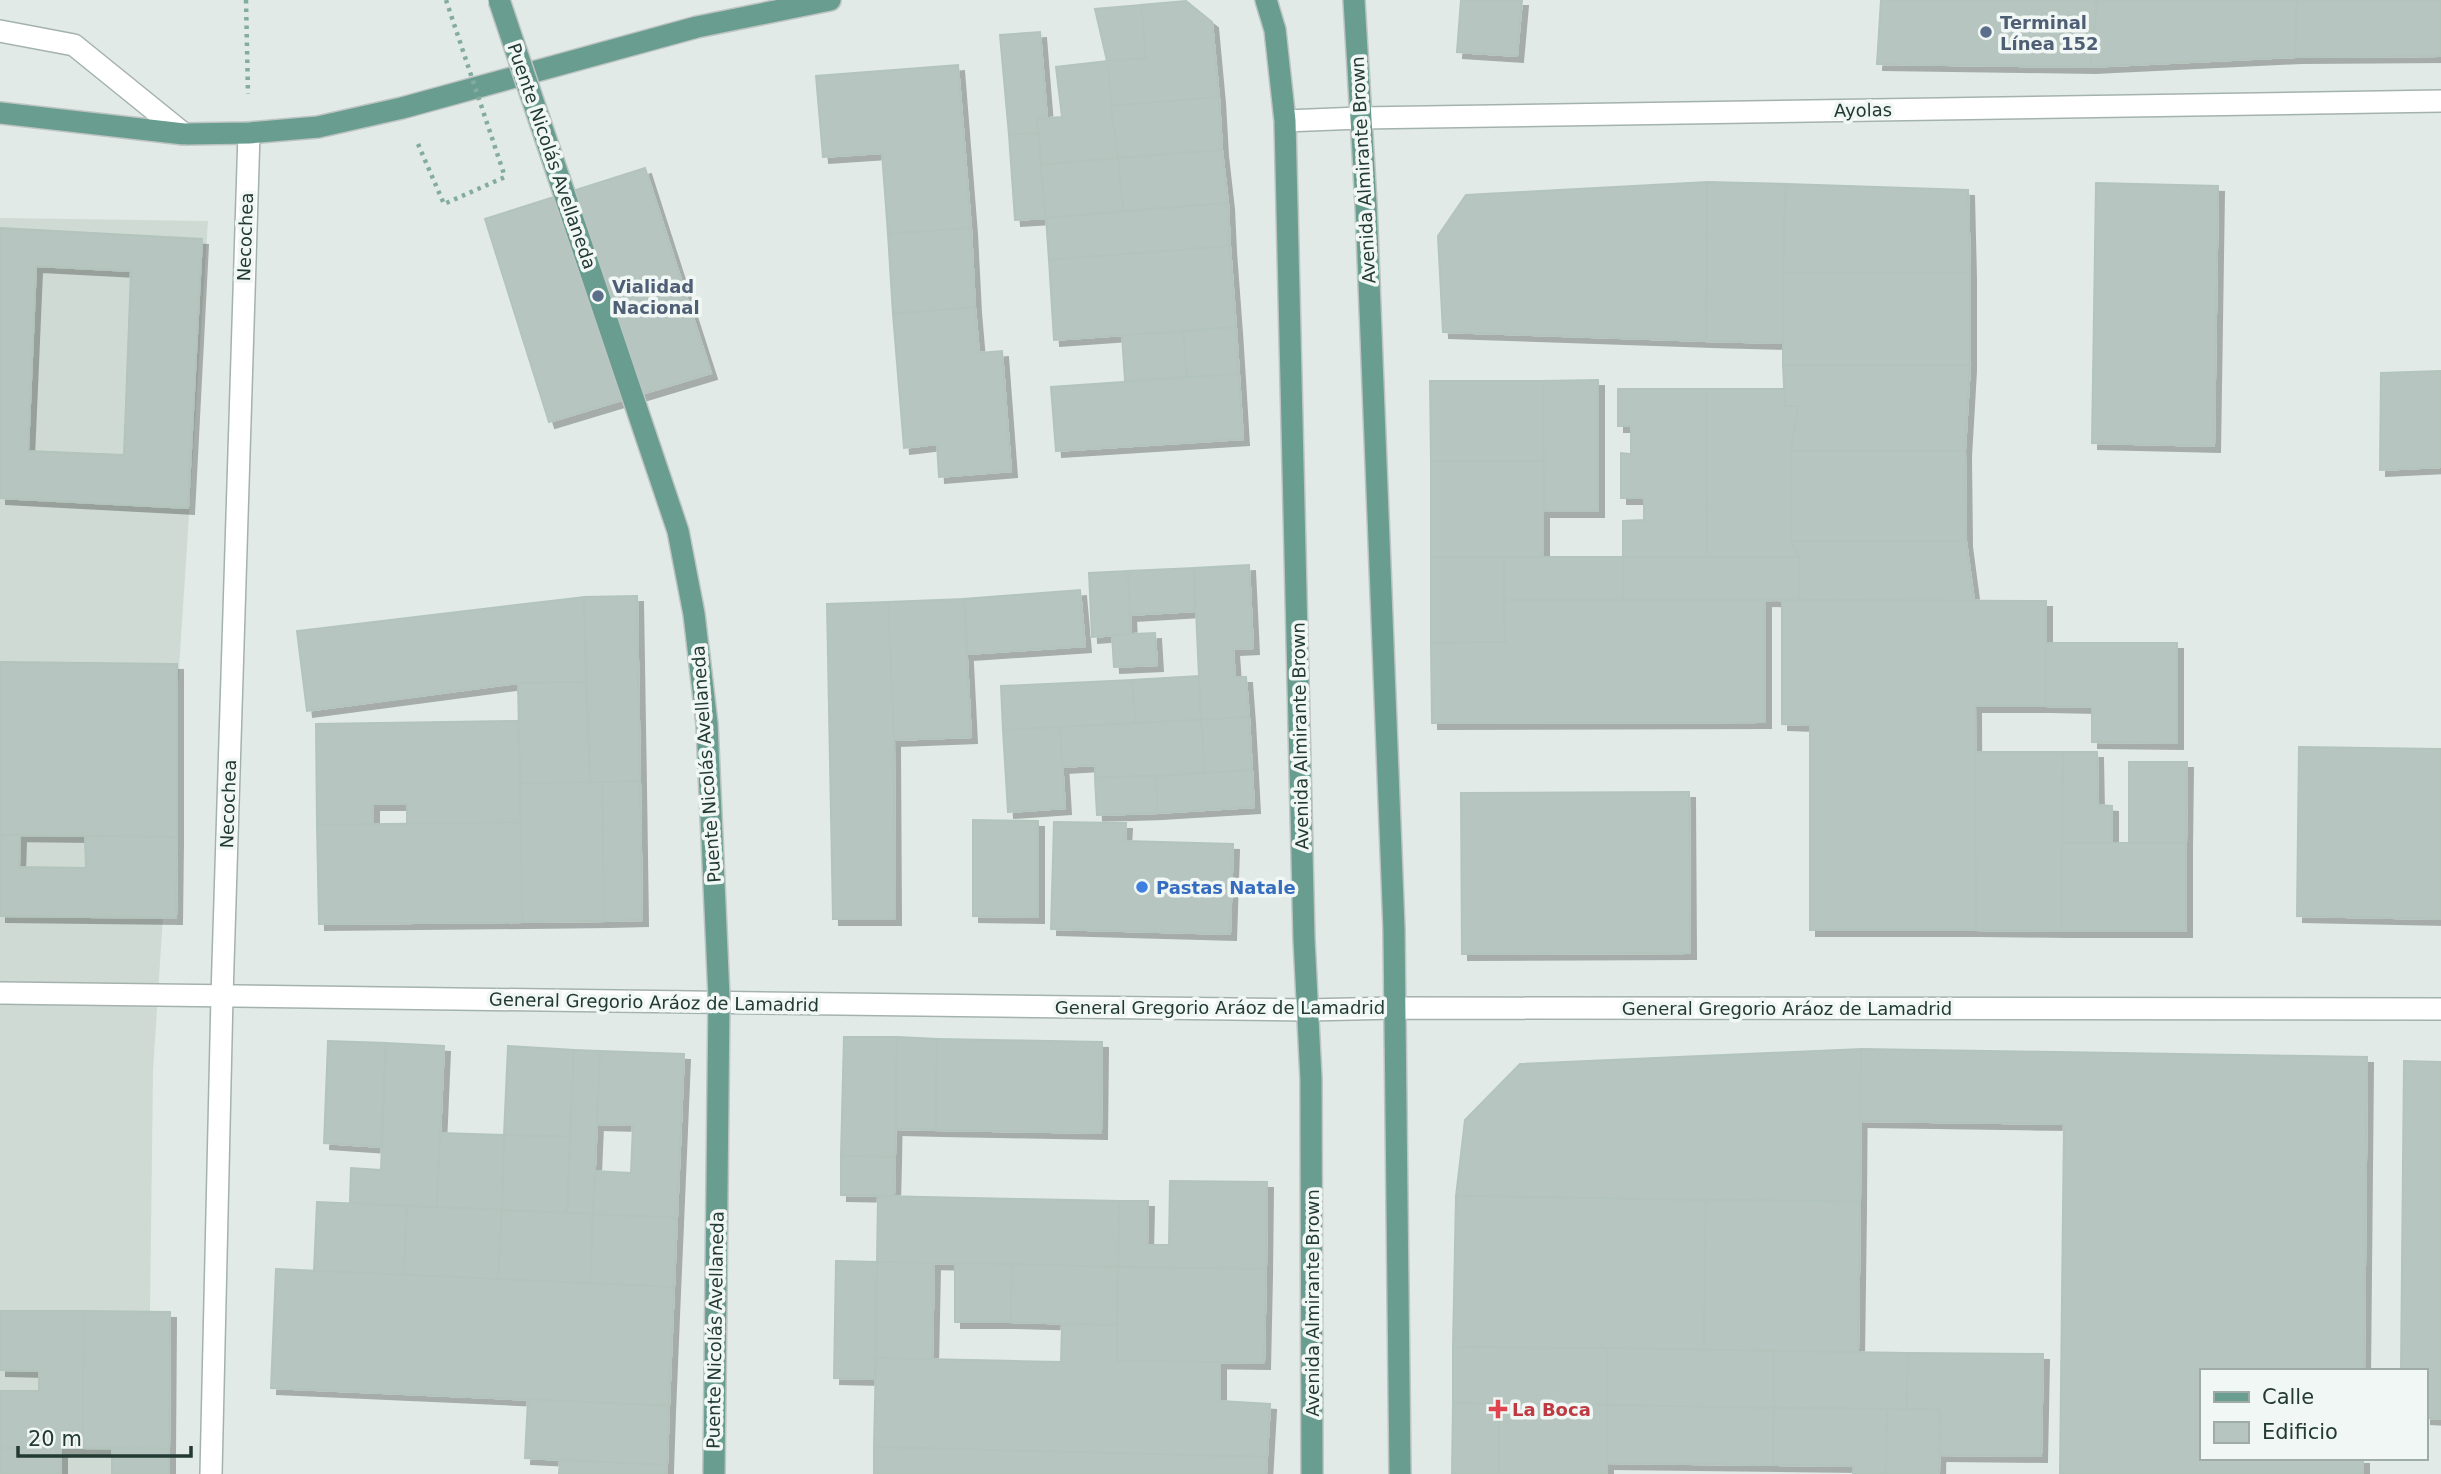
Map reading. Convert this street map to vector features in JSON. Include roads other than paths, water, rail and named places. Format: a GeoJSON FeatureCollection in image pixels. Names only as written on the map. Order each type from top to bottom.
{"type":"FeatureCollection","features":[{"type":"Feature","properties":{"kind":"main road","name":"Puente Nicolás Avellaneda"},"geometry":{"type":"LineString","coordinates":[[499,0],[678,531],[694,614],[707,724],[719,997],[714,1474]]}},
{"type":"Feature","properties":{"kind":"main road"},"geometry":{"type":"LineString","coordinates":[[697,27],[755,0]]}},
{"type":"Feature","properties":{"kind":"main road"},"geometry":{"type":"LineString","coordinates":[[0,113],[184,134],[249,133],[318,127],[402,108],[697,27],[830,0]]}},
{"type":"Feature","properties":{"kind":"main road","name":"Avenida Almirante Brown"},"geometry":{"type":"LineString","coordinates":[[1266,0],[1275,30],[1285,121],[1304,939],[1311,1079],[1311,1474]]}},
{"type":"Feature","properties":{"kind":"main road","name":"Avenida Almirante Brown"},"geometry":{"type":"LineString","coordinates":[[1354,0],[1366,204],[1392,873],[1400,1474]]}},
{"type":"Feature","properties":{"kind":"street"},"geometry":{"type":"LineString","coordinates":[[0,31],[74,45],[184,134]]}},
{"type":"Feature","properties":{"kind":"street","name":"Ayolas"},"geometry":{"type":"LineString","coordinates":[[1285,121],[2441,101]]}},
{"type":"Feature","properties":{"kind":"street","name":"Necochea"},"geometry":{"type":"LineString","coordinates":[[211,1474],[222,996],[249,133]]}},
{"type":"Feature","properties":{"kind":"street","name":"General Gregorio Aráoz de Lamadrid"},"geometry":{"type":"LineString","coordinates":[[0,993],[1308,1010],[2441,1009]]}},
{"type":"Feature","properties":{"kind":"place","name":"Terminal Línea 152"},"geometry":{"type":"Point","coordinates":[1986,32]}},
{"type":"Feature","properties":{"kind":"place","name":"Vialidad Nacional"},"geometry":{"type":"Point","coordinates":[598,296]}},
{"type":"Feature","properties":{"kind":"place","name":"Pastas Natale"},"geometry":{"type":"Point","coordinates":[1142,887]}},
{"type":"Feature","properties":{"kind":"place","name":"La Boca"},"geometry":{"type":"Point","coordinates":[1498,1409]}}]}
